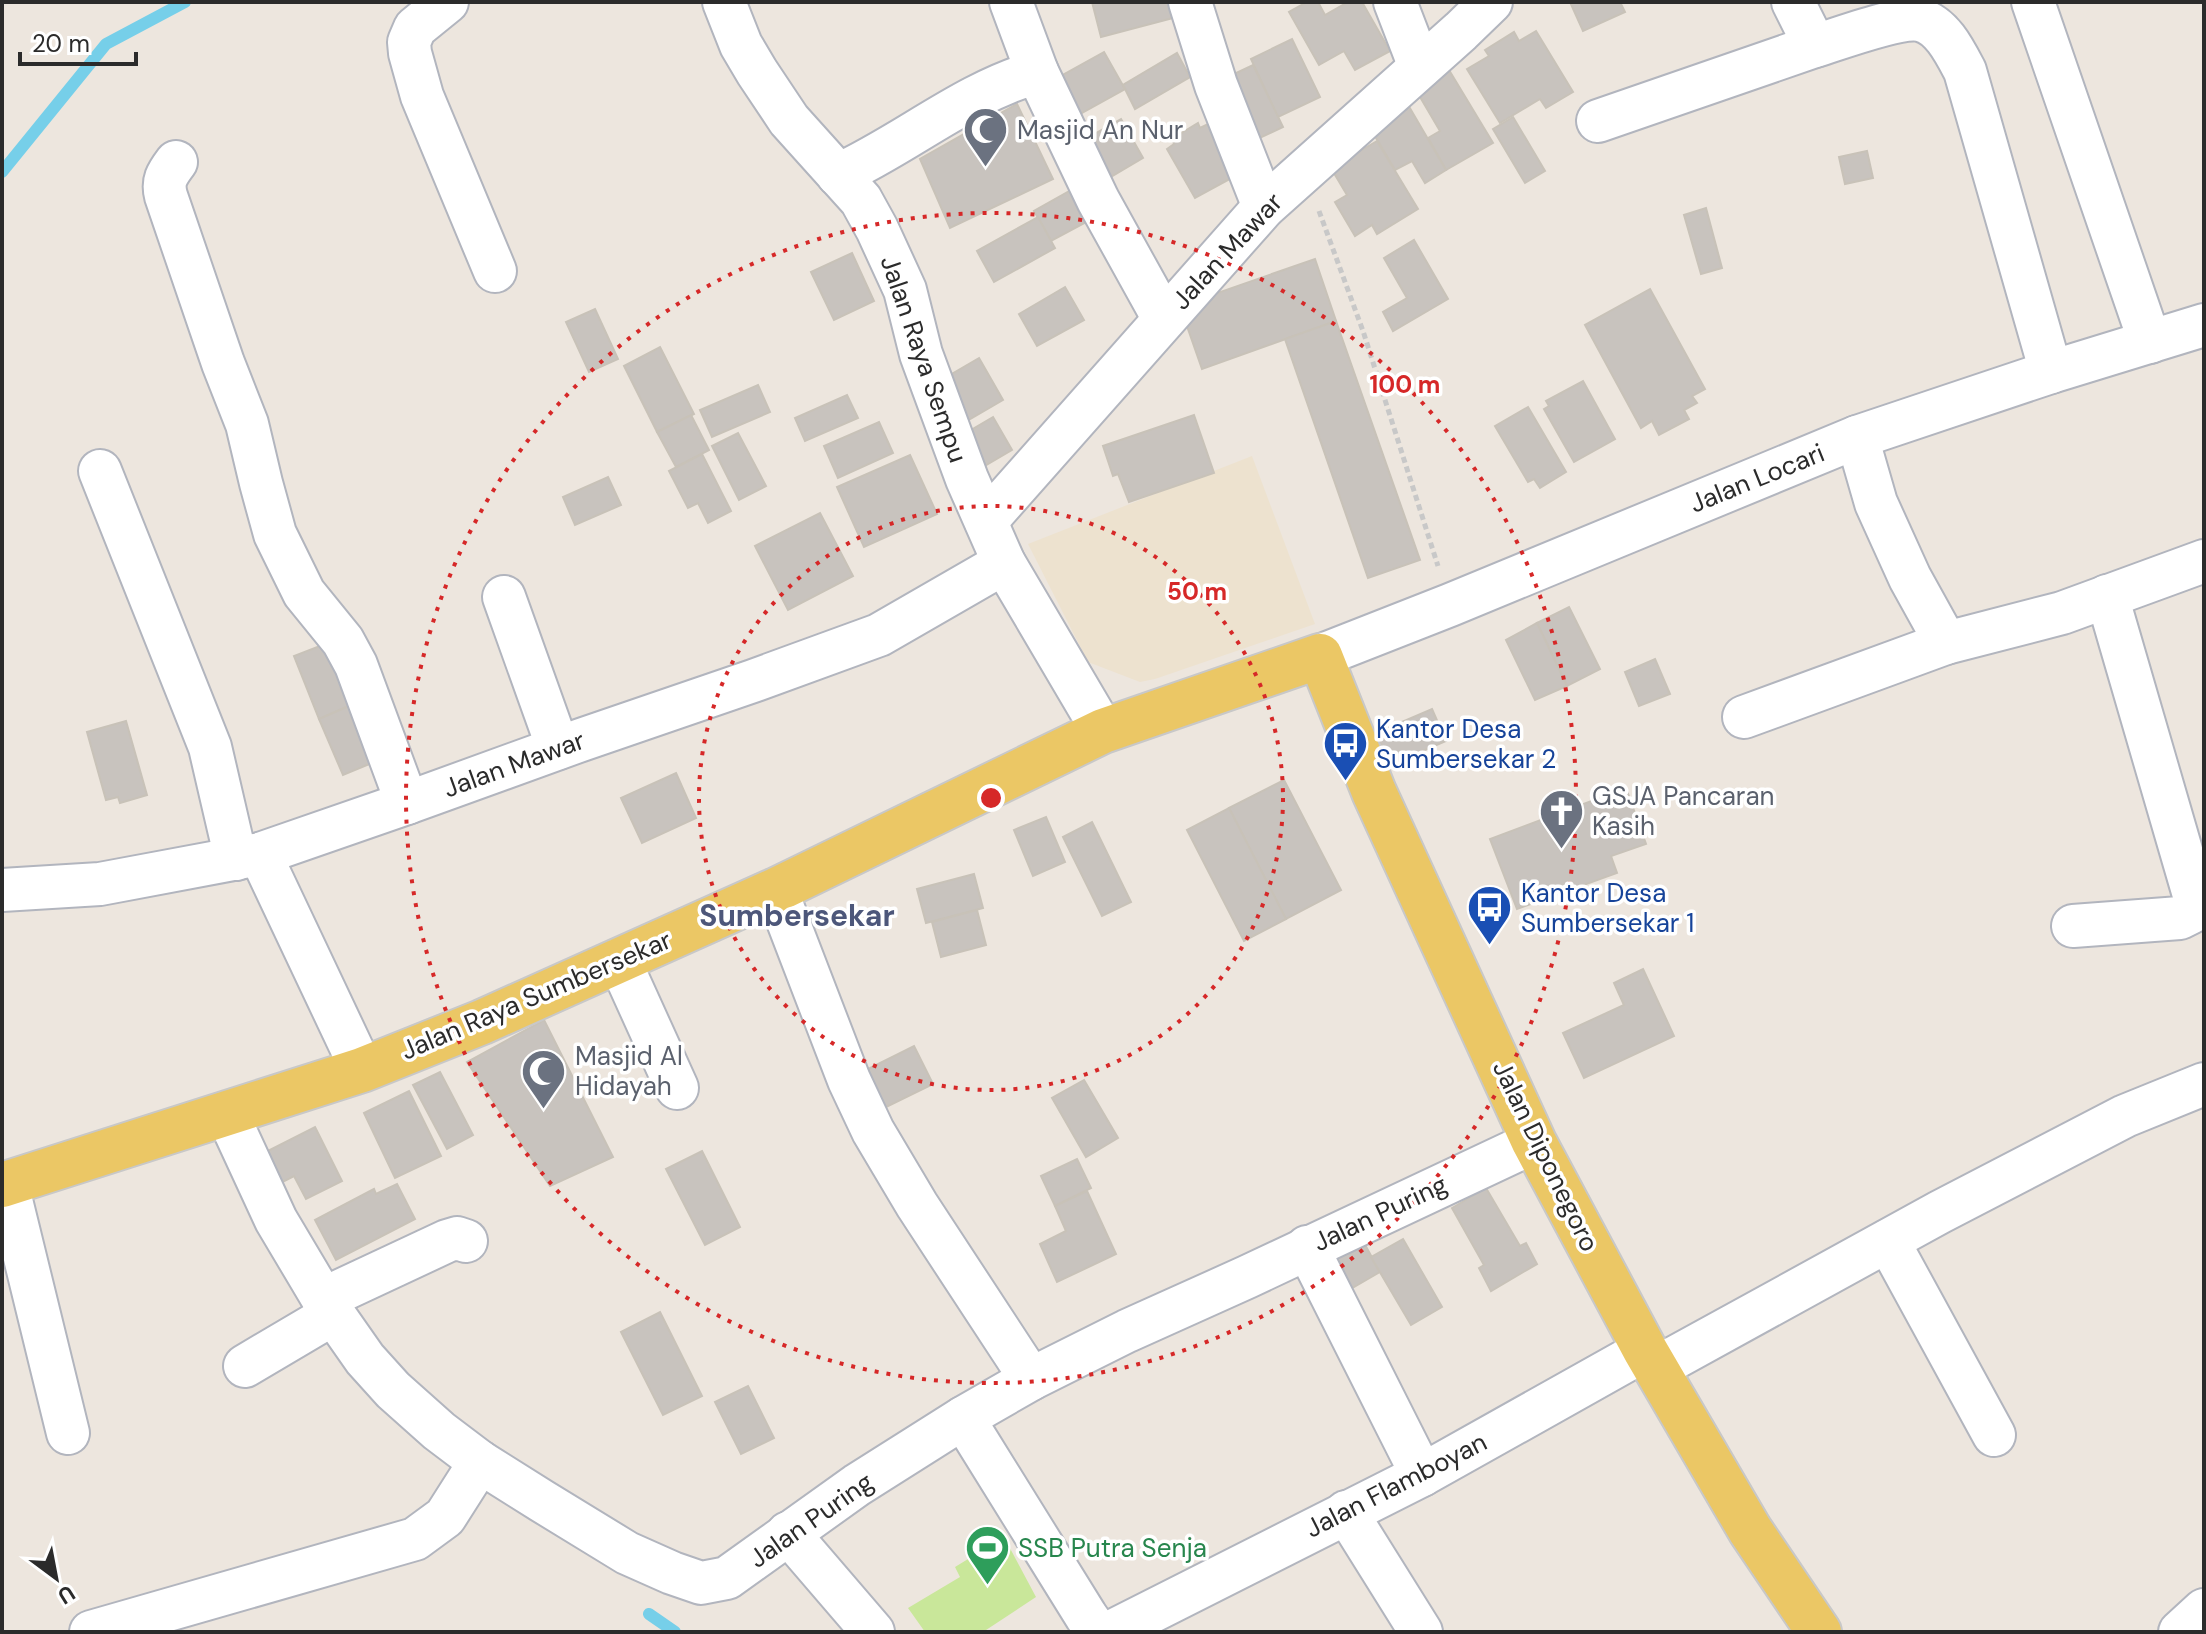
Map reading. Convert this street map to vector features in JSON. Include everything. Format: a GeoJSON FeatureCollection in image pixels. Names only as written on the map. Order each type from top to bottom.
{"type":"FeatureCollection","features":[{"type":"Feature","properties":{"kind":"main road","name":"Jalan Raya Sumbersekar"},"geometry":{"type":"LineString","coordinates":[[5,1185],[362,1070],[482,1022],[776,890],[1103,731],[1320,656]]}},
{"type":"Feature","properties":{"kind":"main road","name":"Jalan Diponegoro"},"geometry":{"type":"LineString","coordinates":[[1320,656],[1374,792],[1534,1142],[1651,1359],[1750,1530],[1819,1632]]}},
{"type":"Feature","properties":{"kind":"street"},"geometry":{"type":"LineString","coordinates":[[447,2],[415,28],[409,42],[410,53],[422,96],[495,271]]}},
{"type":"Feature","properties":{"kind":"street","name":"Jalan Raya Sempu"},"geometry":{"type":"LineString","coordinates":[[724,2],[741,45],[789,120],[861,200],[877,229],[905,290],[921,354],[941,411],[1004,563],[1103,731]]}},
{"type":"Feature","properties":{"kind":"street"},"geometry":{"type":"LineString","coordinates":[[1011,2],[1037,72],[1098,200],[1164,319]]}},
{"type":"Feature","properties":{"kind":"street"},"geometry":{"type":"LineString","coordinates":[[1190,2],[1216,85],[1264,207]]}},
{"type":"Feature","properties":{"kind":"street"},"geometry":{"type":"LineString","coordinates":[[1395,2],[1420,67]]}},
{"type":"Feature","properties":{"kind":"street","name":"Jalan Mawar"},"geometry":{"type":"LineString","coordinates":[[986,521],[1264,207],[1491,2]]}},
{"type":"Feature","properties":{"kind":"street"},"geometry":{"type":"LineString","coordinates":[[1793,2],[1815,46]]}},
{"type":"Feature","properties":{"kind":"street"},"geometry":{"type":"LineString","coordinates":[[2033,2],[2150,342]]}},
{"type":"Feature","properties":{"kind":"street"},"geometry":{"type":"LineString","coordinates":[[1598,121],[1889,23],[1919,20],[1939,31],[1951,45],[1965,71],[2051,372]]}},
{"type":"Feature","properties":{"kind":"street"},"geometry":{"type":"LineString","coordinates":[[838,175],[864,163],[970,99],[1037,72]]}},
{"type":"Feature","properties":{"kind":"street"},"geometry":{"type":"LineString","coordinates":[[176,162],[166,176],[166,196],[247,424],[275,534],[304,593],[343,641],[356,665],[407,803]]}},
{"type":"Feature","properties":{"kind":"street","name":"Jalan Locari"},"geometry":{"type":"LineString","coordinates":[[1320,656],[1857,437],[2204,325]]}},
{"type":"Feature","properties":{"kind":"street"},"geometry":{"type":"LineString","coordinates":[[1857,437],[1876,503],[1910,578],[1946,643]]}},
{"type":"Feature","properties":{"kind":"street"},"geometry":{"type":"LineString","coordinates":[[100,471],[210,747],[248,856],[362,1070]]}},
{"type":"Feature","properties":{"kind":"street"},"geometry":{"type":"LineString","coordinates":[[1744,717],[1946,643],[2062,613],[2204,561]]}},
{"type":"Feature","properties":{"kind":"street","name":"Jalan Mawar"},"geometry":{"type":"LineString","coordinates":[[2,890],[100,884],[248,856],[407,803],[879,635],[1004,563]]}},
{"type":"Feature","properties":{"kind":"street"},"geometry":{"type":"LineString","coordinates":[[2073,926],[2180,918],[2190,913],[2196,902],[2107,596]]}},
{"type":"Feature","properties":{"kind":"street"},"geometry":{"type":"LineString","coordinates":[[504,597],[558,748]]}},
{"type":"Feature","properties":{"kind":"street"},"geometry":{"type":"LineString","coordinates":[[776,890],[849,1080],[873,1131],[917,1205],[1031,1379]]}},
{"type":"Feature","properties":{"kind":"street"},"geometry":{"type":"LineString","coordinates":[[619,960],[677,1088]]}},
{"type":"Feature","properties":{"kind":"street","name":"Jalan Flamboyan"},"geometry":{"type":"LineString","coordinates":[[1127,1624],[1888,1241],[2125,1116],[2204,1084]]}},
{"type":"Feature","properties":{"kind":"street","name":"Jalan Puring"},"geometry":{"type":"LineString","coordinates":[[227,1114],[276,1220],[328,1307],[365,1359],[393,1390],[480,1462],[627,1553],[701,1583],[727,1578],[857,1485],[1031,1379],[1127,1331],[1534,1142]]}},
{"type":"Feature","properties":{"kind":"street"},"geometry":{"type":"LineString","coordinates":[[5,1185],[68,1433]]}},
{"type":"Feature","properties":{"kind":"street"},"geometry":{"type":"LineString","coordinates":[[245,1366],[328,1307],[447,1241],[457,1238],[466,1241]]}},
{"type":"Feature","properties":{"kind":"street"},"geometry":{"type":"LineString","coordinates":[[1888,1241],[1994,1435]]}},
{"type":"Feature","properties":{"kind":"street"},"geometry":{"type":"LineString","coordinates":[[1307,1247],[1422,1475]]}},
{"type":"Feature","properties":{"kind":"street"},"geometry":{"type":"LineString","coordinates":[[963,1418],[1086,1616],[1101,1632]]}},
{"type":"Feature","properties":{"kind":"street"},"geometry":{"type":"LineString","coordinates":[[91,1632],[415,1539],[445,1517],[480,1462]]}},
{"type":"Feature","properties":{"kind":"street"},"geometry":{"type":"LineString","coordinates":[[1346,1512],[1421,1632]]}},
{"type":"Feature","properties":{"kind":"street"},"geometry":{"type":"LineString","coordinates":[[788,1533],[873,1632]]}},
{"type":"Feature","properties":{"kind":"street"},"geometry":{"type":"LineString","coordinates":[[2180,1632],[2204,1610]]}},
{"type":"Feature","properties":{"kind":"path"},"geometry":{"type":"LineString","coordinates":[[1304,172],[1363,331],[1450,605]]}},
{"type":"Feature","properties":{"kind":"shaded area"},"geometry":{"type":"Polygon","coordinates":[[[1252,456],[1315,624],[1140,682],[1088,662],[1028,544],[1252,456]]]}},
{"type":"Feature","properties":{"kind":"green space","name":"SSB Putra Senja"},"geometry":{"type":"Polygon","coordinates":[[[1004,1537],[1036,1597],[983,1632],[925,1632],[908,1608],[960,1577],[955,1567],[1004,1537]]]}},
{"type":"Feature","properties":{"kind":"building"},"geometry":{"type":"Polygon","coordinates":[[[1092,2],[1169,2],[1173,18],[1101,37],[1092,2]]]}},
{"type":"Feature","properties":{"kind":"building"},"geometry":{"type":"Polygon","coordinates":[[[1307,2],[1318,2],[1325,15],[1348,2],[1362,2],[1390,51],[1355,70],[1344,51],[1319,65],[1289,12],[1307,2]]]}},
{"type":"Feature","properties":{"kind":"building"},"geometry":{"type":"Polygon","coordinates":[[[1570,2],[1620,2],[1625,12],[1583,31],[1570,2]]]}},
{"type":"Feature","properties":{"kind":"building"},"geometry":{"type":"Polygon","coordinates":[[[1536,31],[1573,92],[1546,108],[1540,99],[1500,123],[1467,69],[1489,56],[1485,50],[1514,32],[1519,41],[1536,31]]]}},
{"type":"Feature","properties":{"kind":"building"},"geometry":{"type":"Polygon","coordinates":[[[1292,39],[1320,97],[1278,117],[1251,59],[1292,39]]]}},
{"type":"Feature","properties":{"kind":"building"},"geometry":{"type":"Polygon","coordinates":[[[1104,52],[1125,89],[1073,118],[1052,81],[1104,52]]]}},
{"type":"Feature","properties":{"kind":"building"},"geometry":{"type":"Polygon","coordinates":[[[1177,53],[1190,77],[1135,109],[1123,85],[1177,53]]]}},
{"type":"Feature","properties":{"kind":"building"},"geometry":{"type":"Polygon","coordinates":[[[1253,65],[1283,127],[1249,143],[1219,81],[1253,65]]]}},
{"type":"Feature","properties":{"kind":"building"},"geometry":{"type":"Polygon","coordinates":[[[1449,70],[1493,143],[1446,170],[1428,138],[1440,131],[1416,90],[1449,70]]]}},
{"type":"Feature","properties":{"kind":"building"},"geometry":{"type":"Polygon","coordinates":[[[1404,98],[1446,170],[1425,183],[1412,161],[1395,170],[1366,121],[1404,98]]]}},
{"type":"Feature","properties":{"kind":"building","name":"Masjid An Nur"},"geometry":{"type":"Polygon","coordinates":[[[1017,104],[1053,179],[950,228],[920,159],[1017,104]]]}},
{"type":"Feature","properties":{"kind":"building"},"geometry":{"type":"Polygon","coordinates":[[[1513,117],[1545,171],[1525,183],[1493,129],[1513,117]]]}},
{"type":"Feature","properties":{"kind":"building"},"geometry":{"type":"Polygon","coordinates":[[[1121,119],[1143,158],[1097,185],[1075,145],[1121,119]]]}},
{"type":"Feature","properties":{"kind":"building"},"geometry":{"type":"Polygon","coordinates":[[[1198,123],[1200,128],[1208,124],[1237,175],[1195,198],[1167,149],[1174,144],[1172,139],[1198,123]]]}},
{"type":"Feature","properties":{"kind":"building"},"geometry":{"type":"Polygon","coordinates":[[[1377,141],[1418,209],[1377,234],[1372,225],[1355,236],[1335,202],[1347,195],[1331,168],[1377,141]]]}},
{"type":"Feature","properties":{"kind":"building"},"geometry":{"type":"Polygon","coordinates":[[[1867,151],[1873,178],[1845,184],[1839,157],[1867,151]]]}},
{"type":"Feature","properties":{"kind":"building"},"geometry":{"type":"Polygon","coordinates":[[[1071,190],[1088,221],[1051,241],[1034,211],[1071,190]]]}},
{"type":"Feature","properties":{"kind":"building"},"geometry":{"type":"Polygon","coordinates":[[[1706,208],[1722,268],[1701,274],[1684,215],[1706,208]]]}},
{"type":"Feature","properties":{"kind":"building"},"geometry":{"type":"Polygon","coordinates":[[[1038,217],[1055,248],[994,282],[977,251],[1038,217]]]}},
{"type":"Feature","properties":{"kind":"building"},"geometry":{"type":"Polygon","coordinates":[[[1414,240],[1448,299],[1393,331],[1383,312],[1407,298],[1384,258],[1414,240]]]}},
{"type":"Feature","properties":{"kind":"building"},"geometry":{"type":"Polygon","coordinates":[[[852,253],[874,301],[834,320],[811,272],[852,253]]]}},
{"type":"Feature","properties":{"kind":"building"},"geometry":{"type":"Polygon","coordinates":[[[1315,259],[1336,321],[1202,369],[1180,306],[1315,259]]]}},
{"type":"Feature","properties":{"kind":"building"},"geometry":{"type":"Polygon","coordinates":[[[1065,287],[1084,320],[1037,346],[1019,314],[1065,287]]]}},
{"type":"Feature","properties":{"kind":"building"},"geometry":{"type":"Polygon","coordinates":[[[1650,289],[1705,389],[1692,396],[1697,403],[1684,410],[1689,419],[1659,435],[1652,421],[1641,428],[1585,325],[1650,289]]]}},
{"type":"Feature","properties":{"kind":"building"},"geometry":{"type":"Polygon","coordinates":[[[595,309],[618,359],[589,372],[566,322],[595,309]]]}},
{"type":"Feature","properties":{"kind":"building"},"geometry":{"type":"Polygon","coordinates":[[[1336,321],[1420,560],[1368,578],[1285,339],[1336,321]]]}},
{"type":"Feature","properties":{"kind":"building"},"geometry":{"type":"Polygon","coordinates":[[[660,347],[694,414],[657,432],[624,366],[660,347]]]}},
{"type":"Feature","properties":{"kind":"building"},"geometry":{"type":"Polygon","coordinates":[[[979,358],[1003,400],[967,421],[943,379],[979,358]]]}},
{"type":"Feature","properties":{"kind":"building"},"geometry":{"type":"Polygon","coordinates":[[[1583,381],[1615,439],[1574,462],[1544,409],[1549,406],[1546,401],[1583,381]]]}},
{"type":"Feature","properties":{"kind":"building"},"geometry":{"type":"Polygon","coordinates":[[[758,385],[770,412],[712,437],[700,410],[758,385]]]}},
{"type":"Feature","properties":{"kind":"building"},"geometry":{"type":"Polygon","coordinates":[[[847,395],[858,418],[805,441],[795,418],[847,395]]]}},
{"type":"Feature","properties":{"kind":"building"},"geometry":{"type":"Polygon","coordinates":[[[1528,407],[1566,472],[1540,488],[1534,479],[1528,482],[1495,426],[1528,407]]]}},
{"type":"Feature","properties":{"kind":"building"},"geometry":{"type":"Polygon","coordinates":[[[691,415],[709,450],[676,467],[657,432],[691,415]]]}},
{"type":"Feature","properties":{"kind":"building"},"geometry":{"type":"Polygon","coordinates":[[[1194,415],[1214,473],[1129,502],[1118,474],[1113,476],[1103,446],[1194,415]]]}},
{"type":"Feature","properties":{"kind":"building"},"geometry":{"type":"Polygon","coordinates":[[[993,417],[1012,450],[978,470],[959,437],[993,417]]]}},
{"type":"Feature","properties":{"kind":"building"},"geometry":{"type":"Polygon","coordinates":[[[879,422],[893,453],[838,478],[824,446],[879,422]]]}},
{"type":"Feature","properties":{"kind":"building"},"geometry":{"type":"Polygon","coordinates":[[[738,433],[766,486],[739,500],[712,446],[738,433]]]}},
{"type":"Feature","properties":{"kind":"building"},"geometry":{"type":"Polygon","coordinates":[[[702,454],[731,511],[708,523],[698,503],[688,508],[669,471],[702,454]]]}},
{"type":"Feature","properties":{"kind":"building"},"geometry":{"type":"Polygon","coordinates":[[[910,455],[937,514],[864,547],[837,487],[910,455]]]}},
{"type":"Feature","properties":{"kind":"building"},"geometry":{"type":"Polygon","coordinates":[[[608,477],[621,505],[575,525],[563,497],[608,477]]]}},
{"type":"Feature","properties":{"kind":"building"},"geometry":{"type":"Polygon","coordinates":[[[820,513],[853,576],[788,610],[755,546],[820,513]]]}},
{"type":"Feature","properties":{"kind":"building"},"geometry":{"type":"Polygon","coordinates":[[[1569,607],[1600,669],[1567,686],[1537,623],[1569,607]]]}},
{"type":"Feature","properties":{"kind":"building"},"geometry":{"type":"Polygon","coordinates":[[[1537,623],[1567,686],[1535,700],[1506,640],[1537,623]]]}},
{"type":"Feature","properties":{"kind":"building"},"geometry":{"type":"Polygon","coordinates":[[[325,644],[349,706],[319,719],[294,656],[325,644]]]}},
{"type":"Feature","properties":{"kind":"building"},"geometry":{"type":"Polygon","coordinates":[[[1655,659],[1670,694],[1639,706],[1625,672],[1655,659]]]}},
{"type":"Feature","properties":{"kind":"building"},"geometry":{"type":"Polygon","coordinates":[[[349,706],[372,763],[343,775],[319,719],[349,706]]]}},
{"type":"Feature","properties":{"kind":"building"},"geometry":{"type":"Polygon","coordinates":[[[1432,709],[1446,741],[1390,765],[1376,733],[1432,709]]]}},
{"type":"Feature","properties":{"kind":"building"},"geometry":{"type":"Polygon","coordinates":[[[126,721],[147,795],[120,803],[118,797],[106,800],[87,732],[126,721]]]}},
{"type":"Feature","properties":{"kind":"building"},"geometry":{"type":"Polygon","coordinates":[[[676,773],[696,818],[642,843],[621,798],[676,773]]]}},
{"type":"Feature","properties":{"kind":"building"},"geometry":{"type":"Polygon","coordinates":[[[1284,780],[1341,890],[1286,919],[1229,808],[1284,780]]]}},
{"type":"Feature","properties":{"kind":"building","name":"GSJA Pancaran Kasih"},"geometry":{"type":"Polygon","coordinates":[[[1626,788],[1646,844],[1611,856],[1617,873],[1517,909],[1490,839],[1626,788]]]}},
{"type":"Feature","properties":{"kind":"building"},"geometry":{"type":"Polygon","coordinates":[[[1229,808],[1286,919],[1244,941],[1187,830],[1229,808]]]}},
{"type":"Feature","properties":{"kind":"building"},"geometry":{"type":"Polygon","coordinates":[[[1046,817],[1065,862],[1033,876],[1014,830],[1046,817]]]}},
{"type":"Feature","properties":{"kind":"building"},"geometry":{"type":"Polygon","coordinates":[[[1092,822],[1131,902],[1102,916],[1063,837],[1092,822]]]}},
{"type":"Feature","properties":{"kind":"building"},"geometry":{"type":"Polygon","coordinates":[[[974,874],[983,908],[926,923],[917,889],[974,874]]]}},
{"type":"Feature","properties":{"kind":"building"},"geometry":{"type":"Polygon","coordinates":[[[977,910],[986,945],[941,957],[932,922],[977,910]]]}},
{"type":"Feature","properties":{"kind":"building"},"geometry":{"type":"Polygon","coordinates":[[[1643,969],[1674,1036],[1584,1078],[1563,1033],[1624,1005],[1614,983],[1643,969]]]}},
{"type":"Feature","properties":{"kind":"building","name":"Masjid Al Hidayah"},"geometry":{"type":"Polygon","coordinates":[[[544,1020],[613,1157],[550,1186],[467,1062],[544,1020]]]}},
{"type":"Feature","properties":{"kind":"building"},"geometry":{"type":"Polygon","coordinates":[[[914,1046],[933,1084],[870,1115],[852,1077],[914,1046]]]}},
{"type":"Feature","properties":{"kind":"building"},"geometry":{"type":"Polygon","coordinates":[[[440,1072],[473,1135],[447,1149],[413,1085],[440,1072]]]}},
{"type":"Feature","properties":{"kind":"building"},"geometry":{"type":"Polygon","coordinates":[[[1084,1080],[1118,1138],[1086,1157],[1052,1098],[1084,1080]]]}},
{"type":"Feature","properties":{"kind":"building"},"geometry":{"type":"Polygon","coordinates":[[[409,1091],[441,1156],[395,1178],[364,1113],[409,1091]]]}},
{"type":"Feature","properties":{"kind":"building"},"geometry":{"type":"Polygon","coordinates":[[[315,1127],[342,1181],[306,1199],[294,1176],[271,1188],[256,1157],[315,1127]]]}},
{"type":"Feature","properties":{"kind":"building"},"geometry":{"type":"Polygon","coordinates":[[[702,1151],[740,1227],[705,1245],[666,1169],[702,1151]]]}},
{"type":"Feature","properties":{"kind":"building"},"geometry":{"type":"Polygon","coordinates":[[[1077,1159],[1091,1188],[1055,1206],[1041,1176],[1077,1159]]]}},
{"type":"Feature","properties":{"kind":"building"},"geometry":{"type":"Polygon","coordinates":[[[397,1184],[415,1219],[336,1260],[315,1220],[374,1189],[376,1194],[397,1184]]]}},
{"type":"Feature","properties":{"kind":"building"},"geometry":{"type":"Polygon","coordinates":[[[1486,1188],[1520,1246],[1526,1243],[1537,1264],[1491,1291],[1479,1268],[1484,1265],[1452,1208],[1486,1188]]]}},
{"type":"Feature","properties":{"kind":"building"},"geometry":{"type":"Polygon","coordinates":[[[1087,1191],[1116,1254],[1057,1282],[1040,1244],[1066,1231],[1055,1206],[1087,1191]]]}},
{"type":"Feature","properties":{"kind":"building"},"geometry":{"type":"Polygon","coordinates":[[[1358,1232],[1380,1272],[1349,1290],[1326,1250],[1358,1232]]]}},
{"type":"Feature","properties":{"kind":"building"},"geometry":{"type":"Polygon","coordinates":[[[1403,1239],[1442,1307],[1411,1325],[1371,1257],[1403,1239]]]}},
{"type":"Feature","properties":{"kind":"building"},"geometry":{"type":"Polygon","coordinates":[[[660,1312],[702,1396],[663,1415],[621,1332],[660,1312]]]}},
{"type":"Feature","properties":{"kind":"building"},"geometry":{"type":"Polygon","coordinates":[[[748,1386],[774,1438],[741,1454],[715,1402],[748,1386]]]}},
{"type":"Feature","properties":{"kind":"waterway"},"geometry":{"type":"LineString","coordinates":[[2,172],[106,44],[185,2]]}},
{"type":"Feature","properties":{"kind":"waterway"},"geometry":{"type":"LineString","coordinates":[[649,1614],[675,1632]]}},
{"type":"Feature","properties":{"kind":"place","name":"Masjid An Nur"},"geometry":{"type":"Point","coordinates":[986,169]}},
{"type":"Feature","properties":{"kind":"place","name":"Kantor Desa Sumbersekar 2"},"geometry":{"type":"Point","coordinates":[1345,783]}},
{"type":"Feature","properties":{"kind":"place","name":"GSJA Pancaran Kasih"},"geometry":{"type":"Point","coordinates":[1561,850]}},
{"type":"Feature","properties":{"kind":"place","name":"Kantor Desa Sumbersekar 1"},"geometry":{"type":"Point","coordinates":[1490,947]}},
{"type":"Feature","properties":{"kind":"place","name":"Masjid Al Hidayah"},"geometry":{"type":"Point","coordinates":[544,1110]}},
{"type":"Feature","properties":{"kind":"place","name":"SSB Putra Senja"},"geometry":{"type":"Point","coordinates":[987,1587]}},
{"type":"Feature","properties":{"kind":"district","name":"Sumbersekar"},"geometry":{"type":"Point","coordinates":[797,915]}}]}
